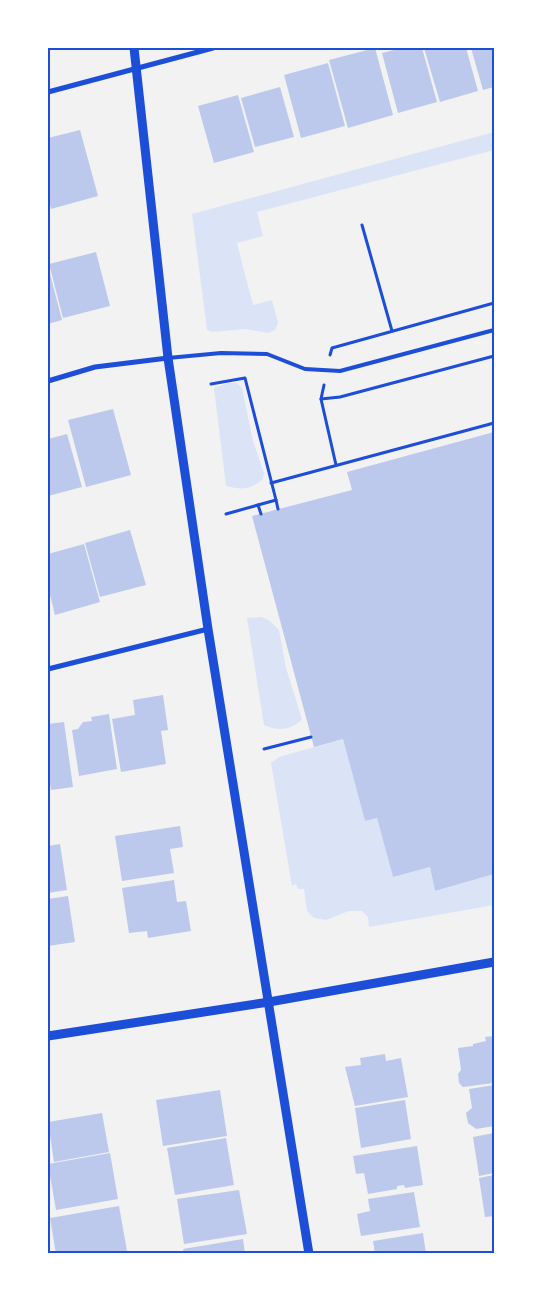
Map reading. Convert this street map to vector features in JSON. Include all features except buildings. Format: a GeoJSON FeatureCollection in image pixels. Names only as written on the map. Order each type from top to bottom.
{"type":"FeatureCollection","features":[{"type":"Feature","properties":{"kind":"street"},"geometry":{"type":"LineString","coordinates":[[134,48],[168,358],[208,629],[309,1254]]}},
{"type":"Feature","properties":{"kind":"street"},"geometry":{"type":"LineString","coordinates":[[48,92],[213,48]]}},
{"type":"Feature","properties":{"kind":"street"},"geometry":{"type":"LineString","coordinates":[[48,381],[95,367],[168,358]]}},
{"type":"Feature","properties":{"kind":"street"},"geometry":{"type":"LineString","coordinates":[[48,669],[208,629]]}},
{"type":"Feature","properties":{"kind":"street"},"geometry":{"type":"LineString","coordinates":[[48,1036],[269,1002],[494,962]]}},
{"type":"Feature","properties":{"kind":"lane"},"geometry":{"type":"LineString","coordinates":[[168,358],[221,353],[267,354],[305,368],[340,371],[494,330]]}},
{"type":"Feature","properties":{"kind":"path"},"geometry":{"type":"LineString","coordinates":[[362,226],[392,331]]}},
{"type":"Feature","properties":{"kind":"path"},"geometry":{"type":"LineString","coordinates":[[321,399],[340,397],[494,356]]}},
{"type":"Feature","properties":{"kind":"path"},"geometry":{"type":"LineString","coordinates":[[211,384],[246,378],[278,509]]}},
{"type":"Feature","properties":{"kind":"path"},"geometry":{"type":"LineString","coordinates":[[271,483],[494,424]]}},
{"type":"Feature","properties":{"kind":"path"},"geometry":{"type":"LineString","coordinates":[[226,514],[276,500]]}},
{"type":"Feature","properties":{"kind":"path"},"geometry":{"type":"LineString","coordinates":[[258,505],[261,514]]}},
{"type":"Feature","properties":{"kind":"path"},"geometry":{"type":"LineString","coordinates":[[264,749],[311,736]]}},
{"type":"Feature","properties":{"kind":"shaded area"},"geometry":{"type":"Polygon","coordinates":[[[494,132],[494,150],[257,212],[263,236],[237,243],[253,305],[272,300],[278,323],[275,330],[268,333],[245,329],[212,332],[207,330],[192,214],[494,132]]]}},
{"type":"Feature","properties":{"kind":"shaded area"},"geometry":{"type":"Polygon","coordinates":[[[228,383],[237,383],[242,388],[253,441],[264,473],[263,479],[246,488],[226,486],[214,388],[228,383]]]}},
{"type":"Feature","properties":{"kind":"shaded area"},"geometry":{"type":"Polygon","coordinates":[[[262,617],[270,621],[279,630],[286,668],[302,719],[289,728],[279,729],[264,725],[247,618],[262,617]]]}},
{"type":"Feature","properties":{"kind":"shaded area"},"geometry":{"type":"Polygon","coordinates":[[[343,739],[365,821],[377,818],[393,876],[430,867],[435,891],[494,874],[494,905],[369,927],[368,917],[362,911],[349,911],[326,920],[314,918],[307,911],[304,889],[298,889],[296,884],[292,886],[271,763],[279,757],[343,739]]]}}]}
